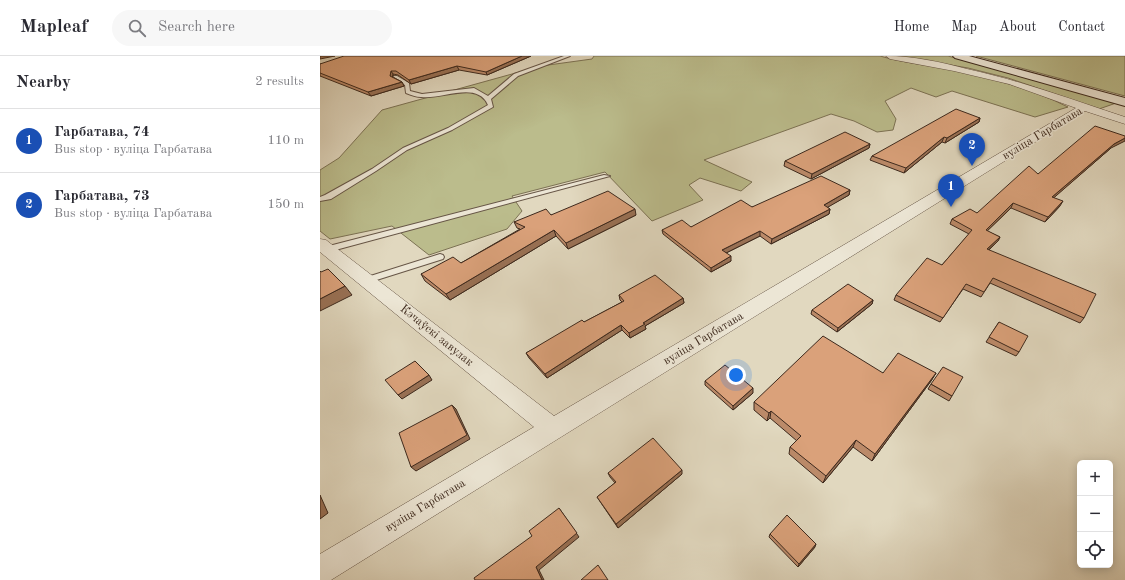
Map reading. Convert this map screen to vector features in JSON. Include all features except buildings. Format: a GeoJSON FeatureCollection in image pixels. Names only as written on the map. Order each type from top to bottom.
{"type":"FeatureCollection","features":[{"type":"Feature","properties":{"kind":"main road"},"geometry":{"type":"LineString","coordinates":[[958,56],[1125,102]]}},
{"type":"Feature","properties":{"kind":"street"},"geometry":{"type":"LineString","coordinates":[[890,56],[984,75],[1086,106],[1125,121]]}},
{"type":"Feature","properties":{"kind":"street","name":"вуліца Гарбатава"},"geometry":{"type":"LineString","coordinates":[[320,570],[552,428],[1086,106]]}},
{"type":"Feature","properties":{"kind":"street","name":"Кэчаўскі завулак"},"geometry":{"type":"LineString","coordinates":[[324,246],[552,428]]}},
{"type":"Feature","properties":{"kind":"lane"},"geometry":{"type":"LineString","coordinates":[[488,99],[516,75],[568,56]]}},
{"type":"Feature","properties":{"kind":"lane"},"geometry":{"type":"LineString","coordinates":[[320,199],[328,197],[361,178],[405,150],[450,129],[491,106],[488,99],[474,90],[422,96],[408,92],[407,84],[395,77]]}},
{"type":"Feature","properties":{"kind":"lane"},"geometry":{"type":"LineString","coordinates":[[324,246],[606,176]]}},
{"type":"Feature","properties":{"kind":"lane"},"geometry":{"type":"LineString","coordinates":[[367,280],[440,257]]}},
{"type":"Feature","properties":{"kind":"green space"},"geometry":{"type":"Polygon","coordinates":[[[594,56],[880,56],[997,80],[1026,89],[1068,107],[1035,117],[952,91],[936,97],[911,88],[885,101],[896,119],[893,130],[877,132],[854,121],[831,114],[704,160],[752,182],[741,191],[700,178],[689,185],[703,200],[652,221],[605,172],[512,196],[522,211],[507,229],[429,255],[392,226],[330,239],[320,231],[320,170],[339,158],[382,110],[541,66],[592,59],[594,56]]]}},
{"type":"Feature","properties":{"kind":"green space"},"geometry":{"type":"Polygon","coordinates":[[[899,56],[948,56],[1119,102],[1099,109],[1008,78],[968,68],[899,56]]]}},
{"type":"Feature","properties":{"kind":"green space"},"geometry":{"type":"Polygon","coordinates":[[[976,56],[1125,56],[1125,96],[976,56]]]}},
{"type":"Feature","properties":{"kind":"place","name":"Гарбатава, 73"},"geometry":{"type":"Point","coordinates":[972,166]}},
{"type":"Feature","properties":{"kind":"place","name":"Гарбатава, 74"},"geometry":{"type":"Point","coordinates":[951,207]}}]}
